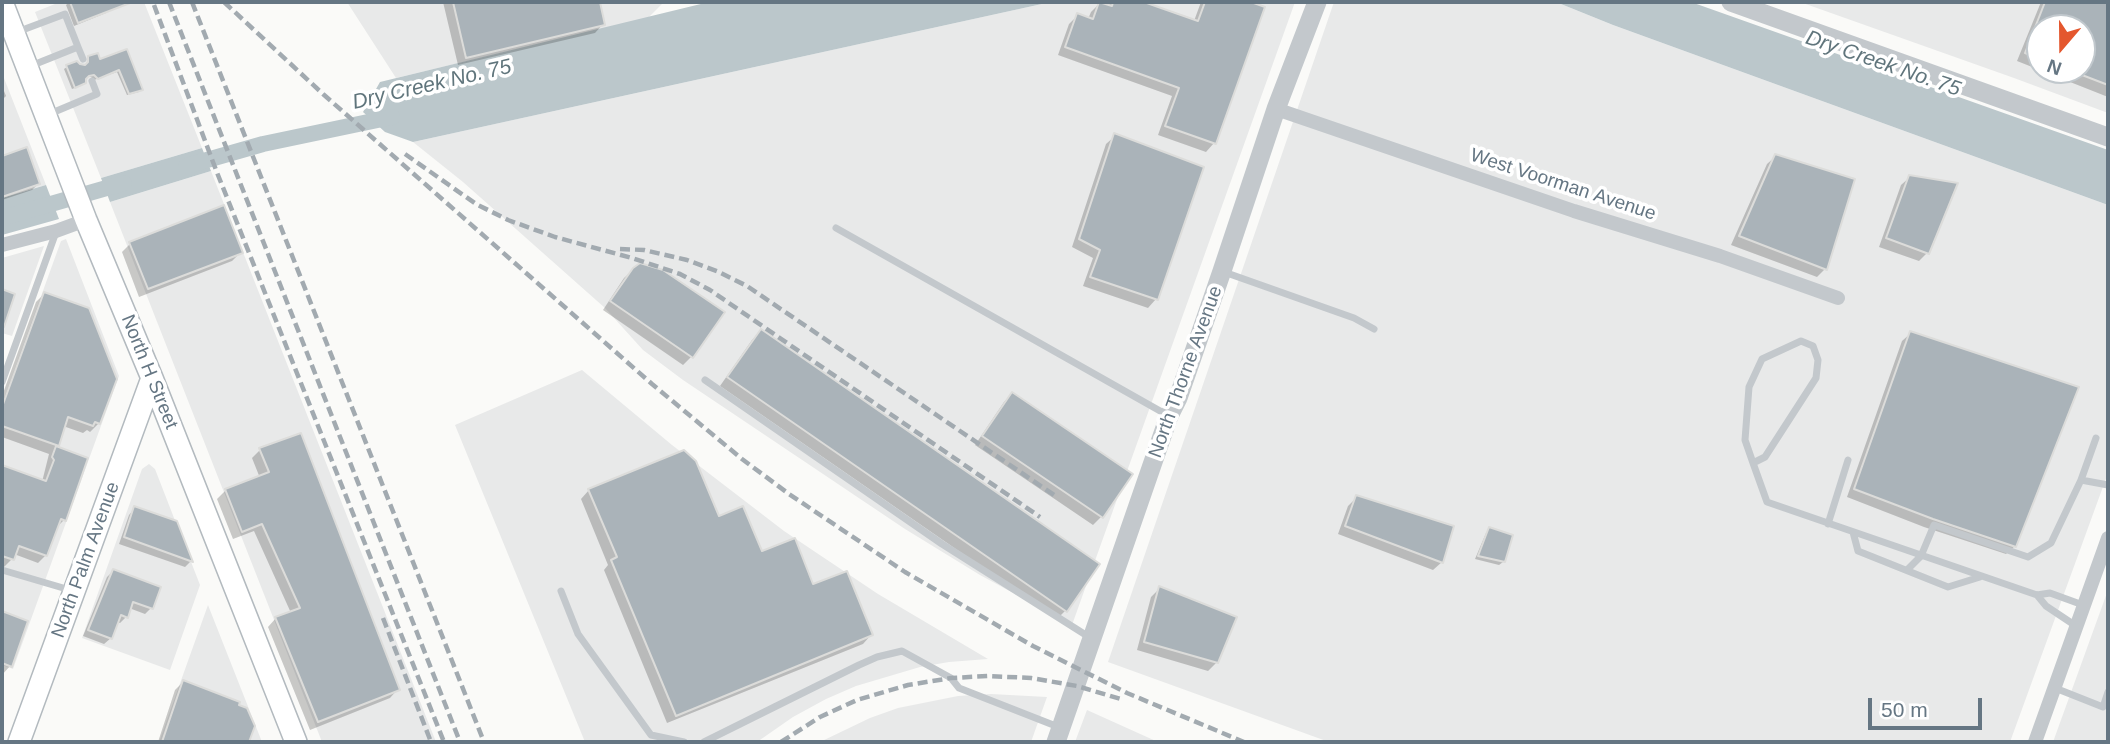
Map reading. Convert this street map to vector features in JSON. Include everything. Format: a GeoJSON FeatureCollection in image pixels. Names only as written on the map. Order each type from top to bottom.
{"type":"FeatureCollection","features":[{"type":"Feature","properties":{"kind":"main road","name":"North H Street"},"geometry":{"type":"LineString","coordinates":[[2,2],[14,39],[28,67],[86,220],[152,378],[296,742]]}},
{"type":"Feature","properties":{"kind":"main road","name":"North Palm Avenue"},"geometry":{"type":"LineString","coordinates":[[19,742],[152,378]]}},
{"type":"Feature","properties":{"kind":"street","name":"North Thorne Avenue"},"geometry":{"type":"LineString","coordinates":[[1059,735],[1276,109],[1317,2]]}},
{"type":"Feature","properties":{"kind":"street"},"geometry":{"type":"LineString","coordinates":[[1731,2],[2108,137]]}},
{"type":"Feature","properties":{"kind":"street","name":"West Voorman Avenue"},"geometry":{"type":"LineString","coordinates":[[1276,109],[1574,211],[1720,256],[1838,298]]}},
{"type":"Feature","properties":{"kind":"street"},"geometry":{"type":"LineString","coordinates":[[2,245],[86,220]]}},
{"type":"Feature","properties":{"kind":"street"},"geometry":{"type":"LineString","coordinates":[[2035,742],[2108,538]]}},
{"type":"Feature","properties":{"kind":"lane"},"geometry":{"type":"LineString","coordinates":[[14,39],[65,14],[83,59]]}},
{"type":"Feature","properties":{"kind":"lane"},"geometry":{"type":"LineString","coordinates":[[28,67],[78,47]]}},
{"type":"Feature","properties":{"kind":"lane"},"geometry":{"type":"LineString","coordinates":[[46,115],[97,94],[92,81]]}},
{"type":"Feature","properties":{"kind":"lane"},"geometry":{"type":"LineString","coordinates":[[836,228],[1169,416]]}},
{"type":"Feature","properties":{"kind":"lane"},"geometry":{"type":"LineString","coordinates":[[2,383],[56,231]]}},
{"type":"Feature","properties":{"kind":"lane"},"geometry":{"type":"LineString","coordinates":[[1222,271],[1354,318],[1374,329]]}},
{"type":"Feature","properties":{"kind":"lane"},"geometry":{"type":"LineString","coordinates":[[1753,463],[1765,457],[1816,378],[1818,360],[1813,346],[1801,341],[1762,359],[1749,387],[1745,440],[1753,463],[1767,502],[2038,595],[2050,593],[2083,605]]}},
{"type":"Feature","properties":{"kind":"lane"},"geometry":{"type":"LineString","coordinates":[[705,380],[942,544],[1092,640]]}},
{"type":"Feature","properties":{"kind":"lane"},"geometry":{"type":"LineString","coordinates":[[1907,570],[1921,556],[1934,525],[2028,557],[2051,543],[2081,480],[2096,438]]}},
{"type":"Feature","properties":{"kind":"lane"},"geometry":{"type":"LineString","coordinates":[[1828,524],[1848,460]]}},
{"type":"Feature","properties":{"kind":"lane"},"geometry":{"type":"LineString","coordinates":[[2081,480],[2108,485]]}},
{"type":"Feature","properties":{"kind":"lane"},"geometry":{"type":"LineString","coordinates":[[1853,532],[1858,551],[1948,587],[1981,576]]}},
{"type":"Feature","properties":{"kind":"lane"},"geometry":{"type":"LineString","coordinates":[[1881,560],[1894,546]]}},
{"type":"Feature","properties":{"kind":"lane"},"geometry":{"type":"LineString","coordinates":[[2,570],[74,592]]}},
{"type":"Feature","properties":{"kind":"lane"},"geometry":{"type":"LineString","coordinates":[[561,591],[579,634],[651,735],[684,742]]}},
{"type":"Feature","properties":{"kind":"lane"},"geometry":{"type":"LineString","coordinates":[[2038,595],[2046,606],[2076,626]]}},
{"type":"Feature","properties":{"kind":"lane"},"geometry":{"type":"LineString","coordinates":[[704,742],[859,665],[902,651],[951,678],[959,688],[1059,735]]}},
{"type":"Feature","properties":{"kind":"lane"},"geometry":{"type":"LineString","coordinates":[[2055,688],[2105,709],[2108,692]]}},
{"type":"Feature","properties":{"kind":"shaded area"},"geometry":{"type":"Polygon","coordinates":[[[60,2],[144,2],[202,148],[101,178],[35,12],[60,2]]]}},
{"type":"Feature","properties":{"kind":"shaded area"},"geometry":{"type":"Polygon","coordinates":[[[347,2],[664,2],[648,18],[396,78],[347,2]]]}},
{"type":"Feature","properties":{"kind":"shaded area"},"geometry":{"type":"Polygon","coordinates":[[[1051,2],[1295,2],[1072,625],[980,575],[905,529],[683,380],[643,350],[605,308],[463,182],[413,142],[1051,2]]]}},
{"type":"Feature","properties":{"kind":"shaded area"},"geometry":{"type":"Polygon","coordinates":[[[1334,2],[1556,2],[2108,205],[2108,473],[2010,742],[1329,742],[1108,662],[1334,2]]]}},
{"type":"Feature","properties":{"kind":"shaded area"},"geometry":{"type":"Polygon","coordinates":[[[1800,2],[2108,2],[2108,113],[2030,84],[2096,84],[2096,14],[2026,14],[2026,82],[1800,2]]]}},
{"type":"Feature","properties":{"kind":"shaded area"},"geometry":{"type":"Polygon","coordinates":[[[2,73],[46,185],[2,198],[2,73]]]}},
{"type":"Feature","properties":{"kind":"shaded area"},"geometry":{"type":"Polygon","coordinates":[[[211,171],[436,742],[322,742],[110,202],[211,171]]]}},
{"type":"Feature","properties":{"kind":"shaded area"},"geometry":{"type":"Polygon","coordinates":[[[66,239],[119,376],[13,669],[2,665],[2,404],[61,241],[66,239]]]}},
{"type":"Feature","properties":{"kind":"shaded area"},"geometry":{"type":"Polygon","coordinates":[[[44,246],[12,336],[2,333],[2,258],[44,246]]]}},
{"type":"Feature","properties":{"kind":"shaded area"},"geometry":{"type":"Polygon","coordinates":[[[582,370],[672,445],[784,531],[878,594],[988,659],[920,667],[856,686],[793,717],[757,742],[585,742],[455,425],[582,370]]]}},
{"type":"Feature","properties":{"kind":"shaded area"},"geometry":{"type":"Polygon","coordinates":[[[149,464],[155,469],[200,585],[170,670],[82,638],[142,469],[149,464]]]}},
{"type":"Feature","properties":{"kind":"shaded area"},"geometry":{"type":"Polygon","coordinates":[[[2108,590],[2108,742],[2053,742],[2108,590]]]}},
{"type":"Feature","properties":{"kind":"shaded area"},"geometry":{"type":"Polygon","coordinates":[[[208,605],[262,742],[159,742],[208,605]]]}},
{"type":"Feature","properties":{"kind":"shaded area"},"geometry":{"type":"Polygon","coordinates":[[[991,694],[1047,697],[1031,742],[820,742],[898,708],[958,696],[991,694]]]}},
{"type":"Feature","properties":{"kind":"shaded area"},"geometry":{"type":"Polygon","coordinates":[[[1087,710],[1158,742],[1075,742],[1087,710]]]}},
{"type":"Feature","properties":{"kind":"water"},"geometry":{"type":"Polygon","coordinates":[[[709,2],[1051,2],[413,142],[385,132],[363,112],[380,82],[709,2]]]}},
{"type":"Feature","properties":{"kind":"water"},"geometry":{"type":"Polygon","coordinates":[[[1556,2],[1691,2],[2108,150],[2108,205],[1613,25],[1556,2]]]}},
{"type":"Feature","properties":{"kind":"water"},"geometry":{"type":"Polygon","coordinates":[[[202,148],[211,171],[110,202],[101,178],[202,148]]]}},
{"type":"Feature","properties":{"kind":"water"},"geometry":{"type":"Polygon","coordinates":[[[46,185],[59,219],[2,235],[2,198],[46,185]]]}},
{"type":"Feature","properties":{"kind":"building"},"geometry":{"type":"Polygon","coordinates":[[[70,2],[130,2],[130,3],[78,23],[70,2]]]}},
{"type":"Feature","properties":{"kind":"building"},"geometry":{"type":"Polygon","coordinates":[[[453,2],[600,2],[605,25],[466,58],[453,2]]]}},
{"type":"Feature","properties":{"kind":"building"},"geometry":{"type":"Polygon","coordinates":[[[1099,2],[1112,6],[1113,2],[1144,2],[1198,21],[1205,2],[1251,2],[1265,7],[1216,144],[1165,126],[1179,88],[1065,47],[1077,13],[1093,19],[1099,2]]]}},
{"type":"Feature","properties":{"kind":"building"},"geometry":{"type":"Polygon","coordinates":[[[2045,2],[2108,2],[2108,85],[2096,80],[2096,14],[2040,14],[2045,2]]]}},
{"type":"Feature","properties":{"kind":"building"},"geometry":{"type":"Polygon","coordinates":[[[127,49],[143,90],[129,94],[119,70],[98,79],[94,75],[89,76],[86,83],[75,88],[66,65],[77,61],[85,65],[88,56],[98,53],[100,59],[127,49]]]}},
{"type":"Feature","properties":{"kind":"building"},"geometry":{"type":"Polygon","coordinates":[[[1114,133],[1204,167],[1158,300],[1090,277],[1100,250],[1079,239],[1114,133]]]}},
{"type":"Feature","properties":{"kind":"building"},"geometry":{"type":"Polygon","coordinates":[[[27,147],[40,184],[2,197],[2,156],[27,147]]]}},
{"type":"Feature","properties":{"kind":"building"},"geometry":{"type":"Polygon","coordinates":[[[1775,154],[1855,179],[1827,270],[1739,236],[1775,154]]]}},
{"type":"Feature","properties":{"kind":"building"},"geometry":{"type":"Polygon","coordinates":[[[1909,175],[1958,183],[1929,254],[1886,238],[1909,175]]]}},
{"type":"Feature","properties":{"kind":"building"},"geometry":{"type":"Polygon","coordinates":[[[224,205],[243,253],[148,289],[129,242],[224,205]]]}},
{"type":"Feature","properties":{"kind":"building"},"geometry":{"type":"Polygon","coordinates":[[[640,263],[663,270],[725,312],[693,358],[610,301],[633,268],[640,263]]]}},
{"type":"Feature","properties":{"kind":"building"},"geometry":{"type":"Polygon","coordinates":[[[2,289],[15,294],[4,327],[2,326],[2,289]]]}},
{"type":"Feature","properties":{"kind":"building"},"geometry":{"type":"Polygon","coordinates":[[[44,292],[89,308],[117,379],[100,424],[95,422],[93,426],[68,417],[59,446],[2,426],[2,407],[44,292]]]}},
{"type":"Feature","properties":{"kind":"building"},"geometry":{"type":"Polygon","coordinates":[[[761,329],[1100,564],[1067,612],[727,377],[761,329]]]}},
{"type":"Feature","properties":{"kind":"building"},"geometry":{"type":"Polygon","coordinates":[[[1910,331],[2079,387],[2016,547],[1854,489],[1910,331]]]}},
{"type":"Feature","properties":{"kind":"building"},"geometry":{"type":"Polygon","coordinates":[[[1012,392],[1133,474],[1103,518],[982,436],[1012,392]]]}},
{"type":"Feature","properties":{"kind":"building"},"geometry":{"type":"Polygon","coordinates":[[[301,433],[400,690],[318,722],[275,617],[300,608],[262,524],[242,532],[225,489],[269,472],[259,448],[301,433]]]}},
{"type":"Feature","properties":{"kind":"building"},"geometry":{"type":"Polygon","coordinates":[[[56,446],[88,458],[66,521],[61,519],[47,556],[19,546],[14,560],[2,556],[2,465],[46,481],[56,446]]]}},
{"type":"Feature","properties":{"kind":"building"},"geometry":{"type":"Polygon","coordinates":[[[684,450],[696,461],[719,516],[743,506],[762,551],[795,538],[813,584],[847,571],[873,635],[676,716],[611,560],[617,557],[588,489],[684,450]]]}},
{"type":"Feature","properties":{"kind":"building"},"geometry":{"type":"Polygon","coordinates":[[[1356,495],[1454,526],[1443,563],[1345,526],[1356,495]]]}},
{"type":"Feature","properties":{"kind":"building"},"geometry":{"type":"Polygon","coordinates":[[[134,506],[177,521],[193,562],[124,537],[134,506]]]}},
{"type":"Feature","properties":{"kind":"building"},"geometry":{"type":"Polygon","coordinates":[[[1489,527],[1513,535],[1505,562],[1478,556],[1489,527]]]}},
{"type":"Feature","properties":{"kind":"building"},"geometry":{"type":"Polygon","coordinates":[[[113,569],[161,587],[153,609],[133,602],[128,618],[121,615],[112,639],[88,630],[113,569]]]}},
{"type":"Feature","properties":{"kind":"building"},"geometry":{"type":"Polygon","coordinates":[[[1159,586],[1237,617],[1218,663],[1144,642],[1159,586]]]}},
{"type":"Feature","properties":{"kind":"building"},"geometry":{"type":"Polygon","coordinates":[[[2,611],[28,621],[12,667],[2,663],[2,611]]]}},
{"type":"Feature","properties":{"kind":"building"},"geometry":{"type":"Polygon","coordinates":[[[183,680],[240,702],[239,705],[247,708],[255,726],[249,742],[162,742],[183,680]]]}},
{"type":"Feature","properties":{"kind":"waterway","name":"Dry Creek No. 75"},"geometry":{"type":"LineString","coordinates":[[186,166],[263,144],[392,117]]}},
{"type":"Feature","properties":{"kind":"waterway","name":"Dry Creek No. 75"},"geometry":{"type":"LineString","coordinates":[[2,218],[124,183]]}},
{"type":"Feature","properties":{"kind":"railway"},"geometry":{"type":"LineString","coordinates":[[169,2],[460,742]]}},
{"type":"Feature","properties":{"kind":"railway"},"geometry":{"type":"LineString","coordinates":[[192,2],[484,742]]}},
{"type":"Feature","properties":{"kind":"railway"},"geometry":{"type":"LineString","coordinates":[[224,2],[323,94],[652,384],[742,459],[789,494],[905,572],[1033,646],[1127,693],[1244,742]]}},
{"type":"Feature","properties":{"kind":"railway"},"geometry":{"type":"LineString","coordinates":[[154,5],[216,170],[444,742]]}},
{"type":"Feature","properties":{"kind":"railway"},"geometry":{"type":"LineString","coordinates":[[405,154],[476,204],[508,220],[555,237],[680,274],[710,290],[1040,517]]}},
{"type":"Feature","properties":{"kind":"railway"},"geometry":{"type":"LineString","coordinates":[[620,249],[644,250],[687,260],[747,286],[1054,495]]}},
{"type":"Feature","properties":{"kind":"railway"},"geometry":{"type":"LineString","coordinates":[[383,618],[431,742]]}},
{"type":"Feature","properties":{"kind":"railway"},"geometry":{"type":"LineString","coordinates":[[781,742],[820,717],[857,700],[908,685],[951,678],[1031,678],[1077,686],[1124,700]]}}]}
